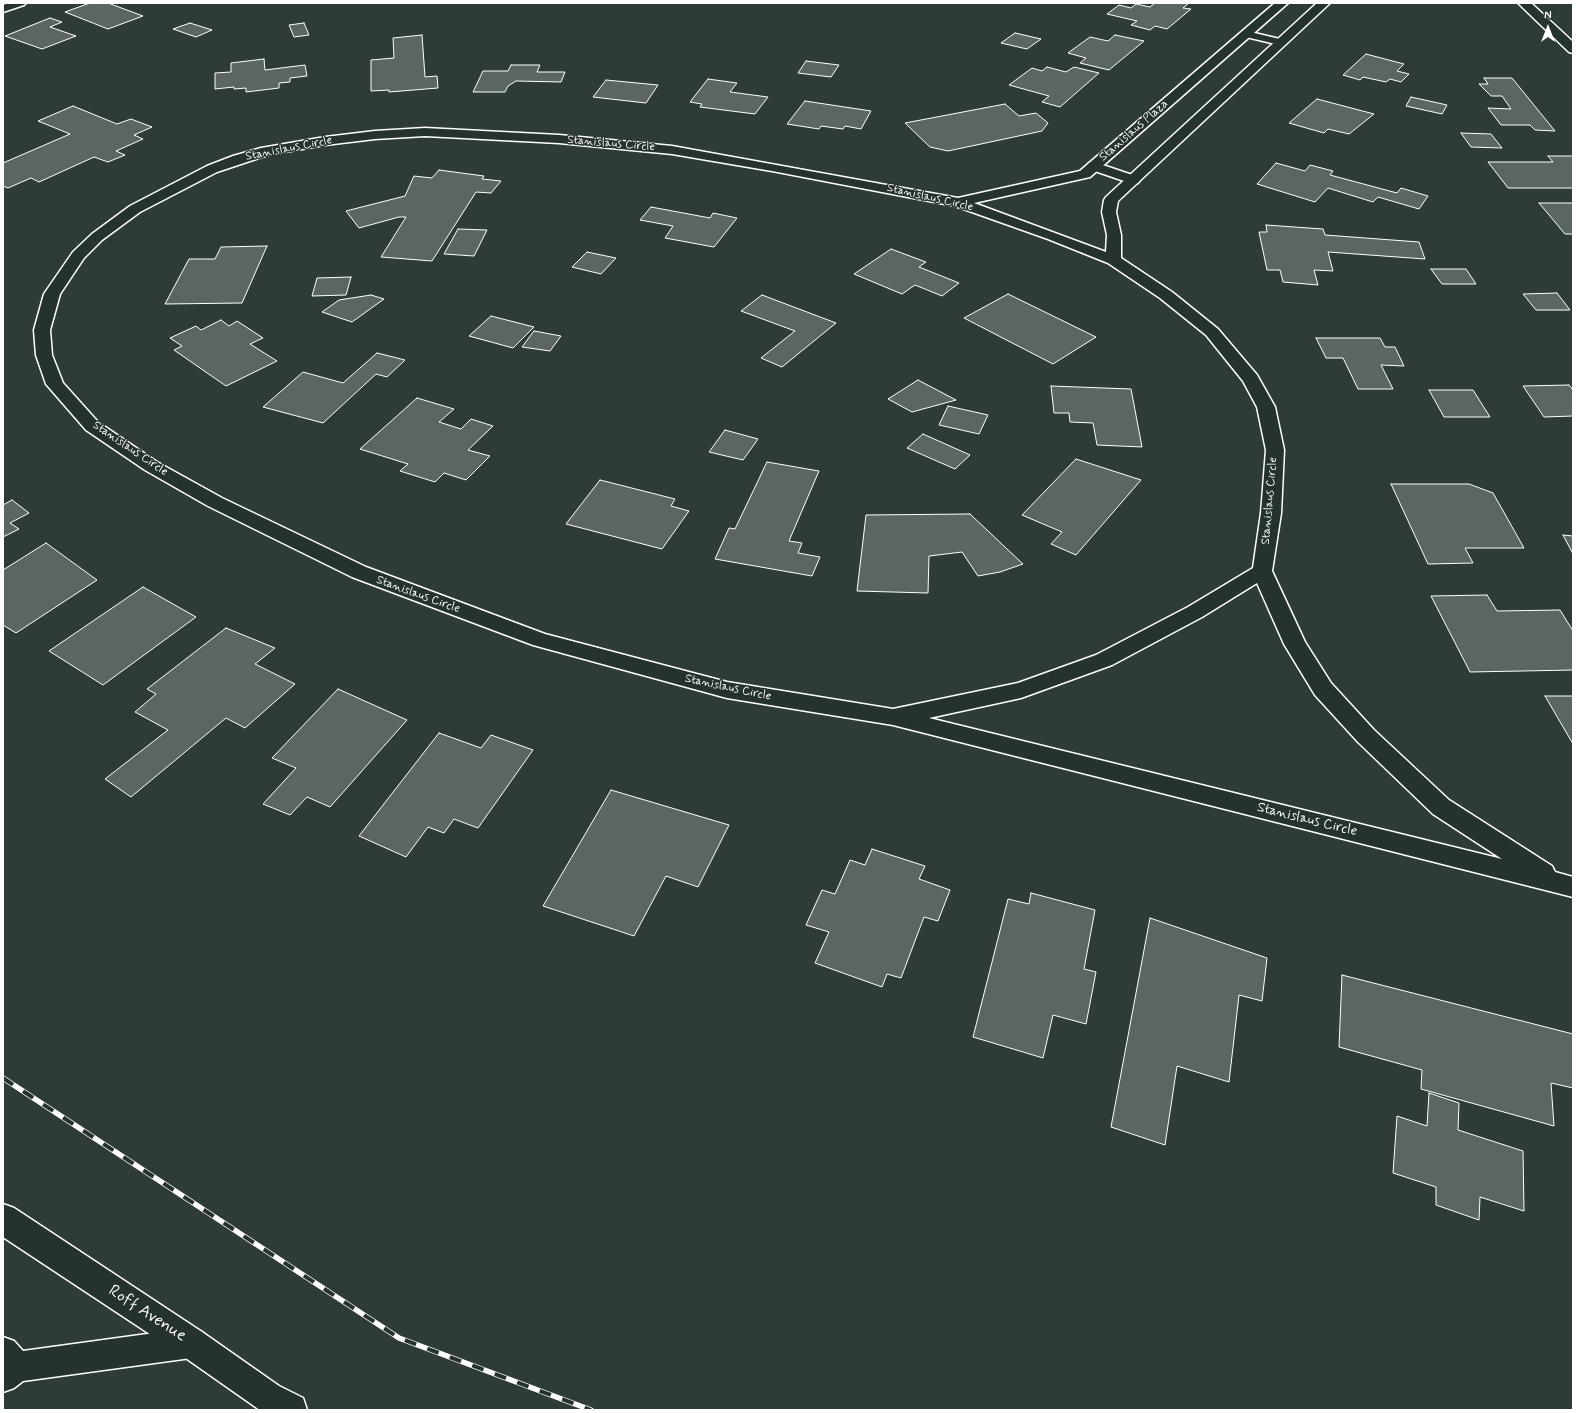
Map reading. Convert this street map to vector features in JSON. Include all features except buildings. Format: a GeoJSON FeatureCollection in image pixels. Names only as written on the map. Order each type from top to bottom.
{"type":"FeatureCollection","features":[{"type":"Feature","properties":{"kind":"street"},"geometry":{"type":"LineString","coordinates":[[3,9],[20,3]]}},
{"type":"Feature","properties":{"kind":"street","name":"Stanislaus Plaza"},"geometry":{"type":"LineString","coordinates":[[958,202],[1085,174],[1282,3]]}},
{"type":"Feature","properties":{"kind":"street"},"geometry":{"type":"LineString","coordinates":[[1113,260],[1114,235],[1109,212],[1111,200],[1280,42],[1324,3]]}},
{"type":"Feature","properties":{"kind":"street"},"geometry":{"type":"LineString","coordinates":[[1524,3],[1573,49]]}},
{"type":"Feature","properties":{"kind":"street","name":"Stanislaus Circle"},"geometry":{"type":"LineString","coordinates":[[425,132],[559,139],[672,150],[958,202],[1053,236],[1113,260],[1166,294],[1212,332],[1251,379],[1266,407],[1275,450],[1271,513],[1262,571],[1295,644],[1323,689],[1366,736],[1441,807],[1566,885],[893,717],[727,690],[540,640],[359,572],[215,502],[152,466],[92,426],[55,384],[44,355],[42,330],[52,294],[78,255],[97,237],[135,209],[212,169],[238,158],[266,151],[325,141],[375,135],[425,132]]}},
{"type":"Feature","properties":{"kind":"street","name":"Stanislaus Circle"},"geometry":{"type":"LineString","coordinates":[[893,717],[1021,690],[1104,660],[1195,612],[1262,571]]}},
{"type":"Feature","properties":{"kind":"street","name":"Roff Avenue"},"geometry":{"type":"LineString","coordinates":[[3,1219],[191,1343],[273,1406]]}},
{"type":"Feature","properties":{"kind":"lane"},"geometry":{"type":"LineString","coordinates":[[1246,34],[1280,42]]}},
{"type":"Feature","properties":{"kind":"lane"},"geometry":{"type":"LineString","coordinates":[[1094,166],[1133,180]]}},
{"type":"Feature","properties":{"kind":"lane"},"geometry":{"type":"LineString","coordinates":[[8,1366],[191,1343]]}},
{"type":"Feature","properties":{"kind":"railway"},"geometry":{"type":"LineString","coordinates":[[3,1078],[399,1338],[591,1410]]}}]}
